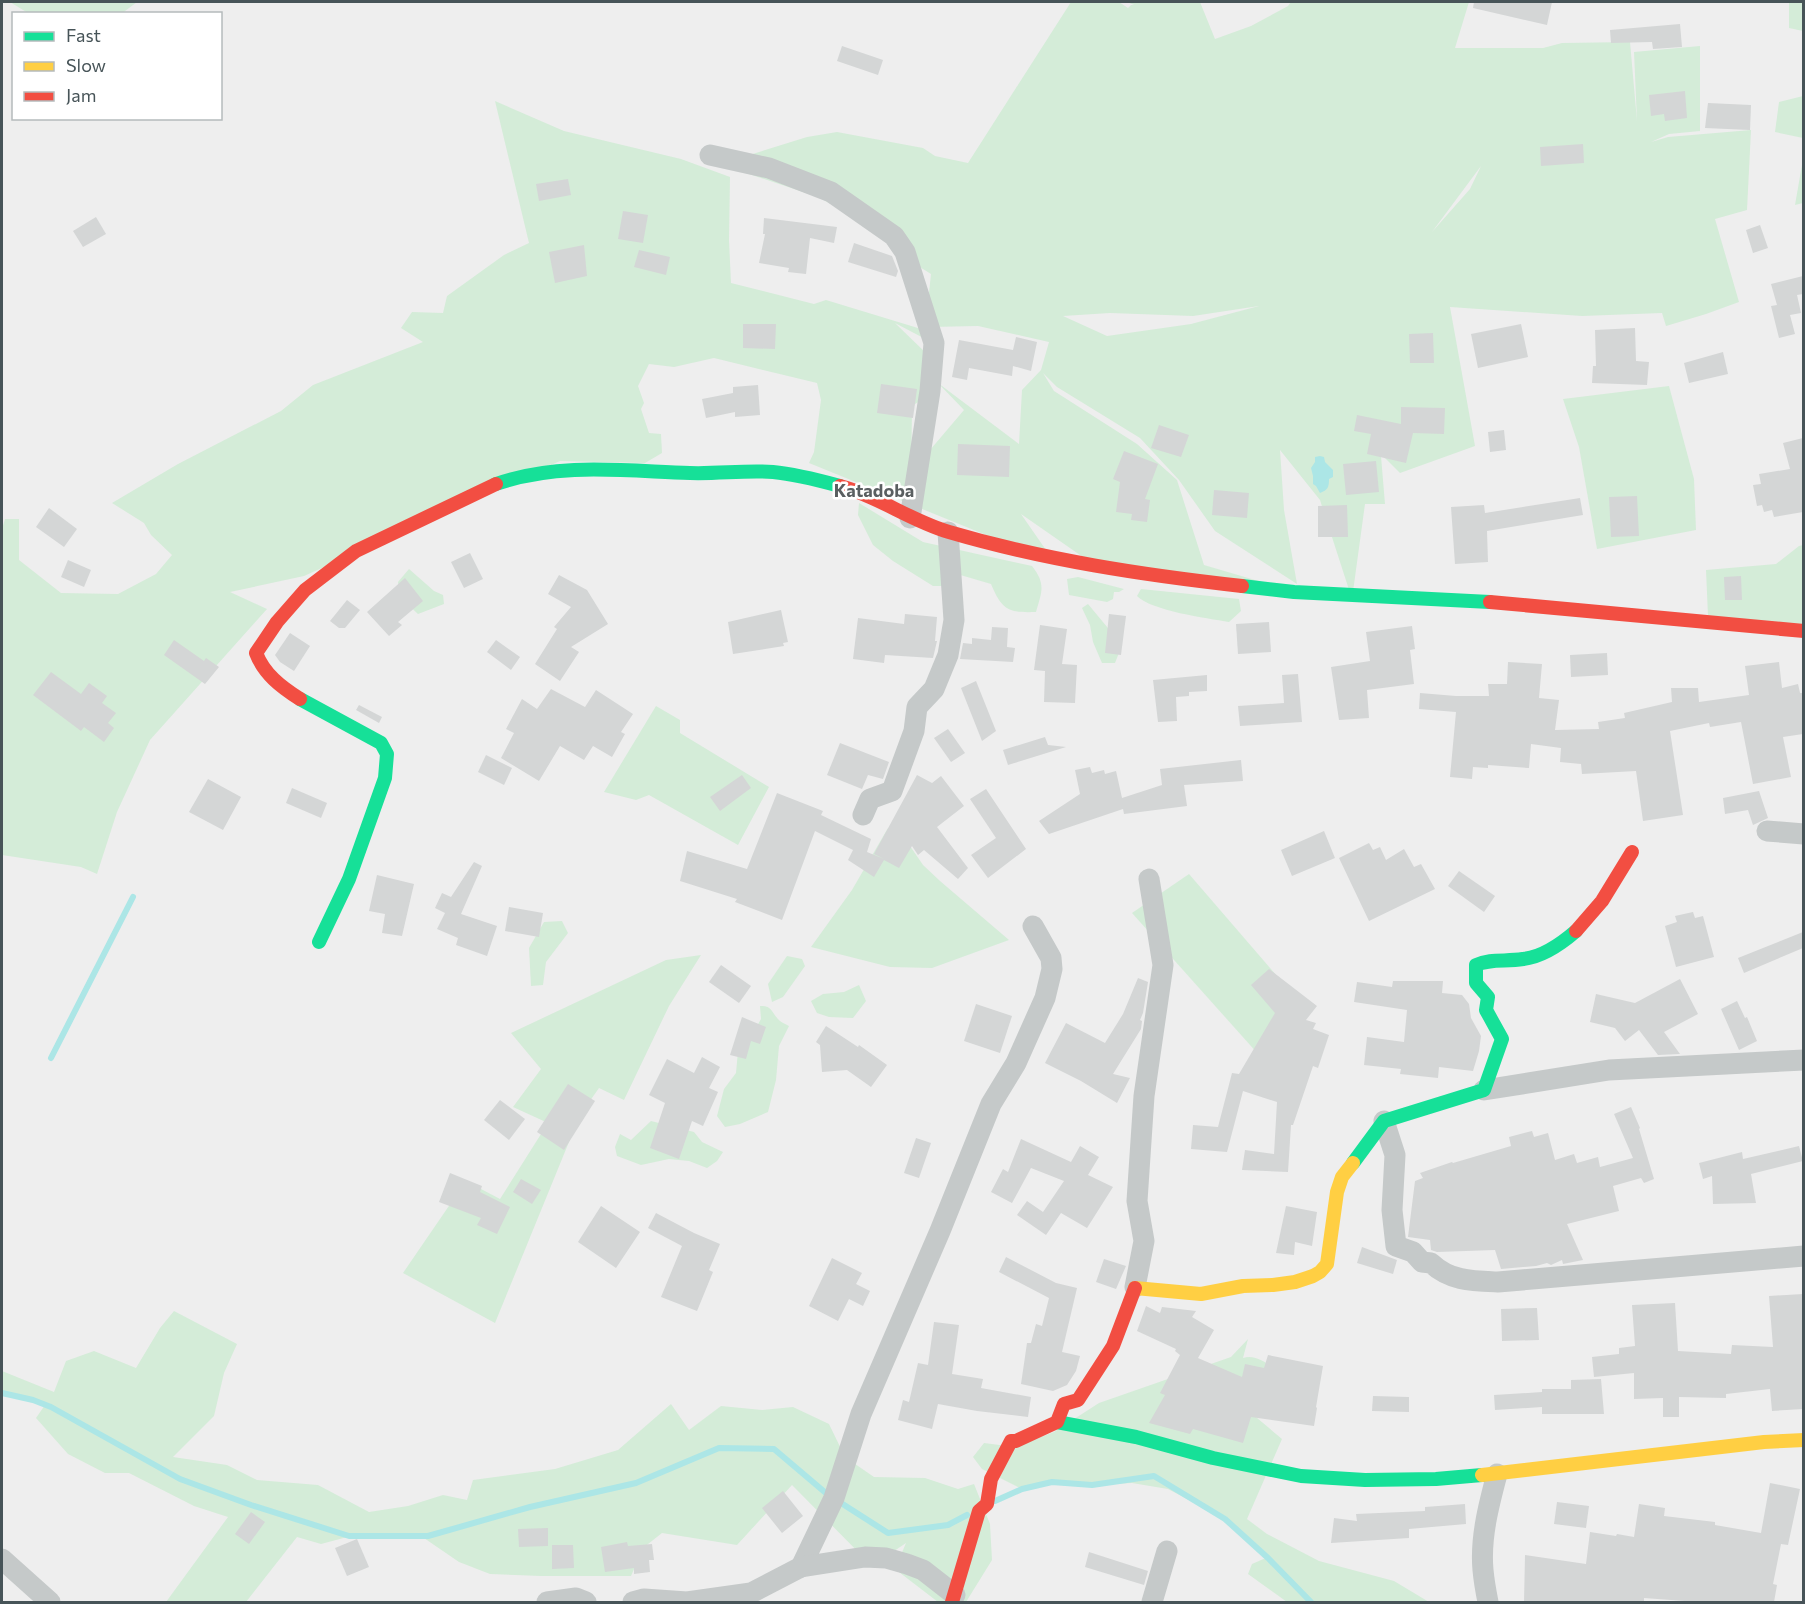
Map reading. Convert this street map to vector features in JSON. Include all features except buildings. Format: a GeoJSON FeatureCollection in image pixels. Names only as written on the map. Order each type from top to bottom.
{"type":"FeatureCollection","features":[{"type":"Feature","properties":{"kind":"street"},"geometry":{"type":"LineString","coordinates":[[710,155],[769,168],[831,192],[894,236],[905,252],[934,343],[930,391],[910,518]]}},
{"type":"Feature","properties":{"kind":"street"},"geometry":{"type":"LineString","coordinates":[[319,942],[349,879],[385,778],[387,754],[381,743],[293,696],[263,670],[256,656],[265,639],[304,590],[356,551],[489,486],[521,475],[563,469],[716,474],[772,472],[806,477],[855,490],[910,518],[948,532],[1047,557],[1160,577],[1294,592],[1506,603],[1803,631]]}},
{"type":"Feature","properties":{"kind":"street"},"geometry":{"type":"LineString","coordinates":[[863,815],[870,799],[892,791],[914,731],[916,707],[934,689],[948,655],[954,620],[948,532]]}},
{"type":"Feature","properties":{"kind":"street"},"geometry":{"type":"LineString","coordinates":[[1767,831],[1803,834]]}},
{"type":"Feature","properties":{"kind":"street"},"geometry":{"type":"LineString","coordinates":[[1484,1090],[1502,1039],[1486,1010],[1488,997],[1477,989],[1474,981],[1476,965],[1485,961],[1530,958],[1550,950],[1565,940],[1606,898],[1632,852]]}},
{"type":"Feature","properties":{"kind":"street"},"geometry":{"type":"LineString","coordinates":[[1057,1422],[1064,1404],[1078,1400],[1113,1346],[1135,1287],[1144,1241],[1137,1201],[1144,1096],[1163,964],[1149,879]]}},
{"type":"Feature","properties":{"kind":"street"},"geometry":{"type":"LineString","coordinates":[[801,1567],[834,1498],[861,1414],[991,1104],[1016,1063],[1045,998],[1049,984],[1051,958],[1033,926]]}},
{"type":"Feature","properties":{"kind":"street"},"geometry":{"type":"LineString","coordinates":[[1135,1287],[1201,1294],[1243,1286],[1295,1282],[1320,1272],[1327,1264],[1337,1192],[1342,1177],[1384,1121],[1484,1090],[1609,1070],[1803,1060]]}},
{"type":"Feature","properties":{"kind":"street"},"geometry":{"type":"LineString","coordinates":[[1384,1121],[1395,1155],[1392,1210],[1395,1245],[1413,1252],[1422,1262],[1431,1263],[1452,1277],[1470,1281],[1498,1282],[1803,1256]]}},
{"type":"Feature","properties":{"kind":"street"},"geometry":{"type":"LineString","coordinates":[[633,1602],[644,1599],[687,1602],[751,1593],[801,1567],[866,1557],[886,1558],[922,1570],[953,1599],[979,1511],[987,1504],[987,1490],[1011,1441],[1016,1441],[1057,1422],[1136,1437],[1213,1458],[1301,1476],[1365,1480],[1436,1479],[1497,1474],[1764,1442],[1803,1440]]}},
{"type":"Feature","properties":{"kind":"street"},"geometry":{"type":"LineString","coordinates":[[1488,1602],[1483,1570],[1483,1545],[1497,1474]]}},
{"type":"Feature","properties":{"kind":"street"},"geometry":{"type":"LineString","coordinates":[[1152,1602],[1167,1551]]}},
{"type":"Feature","properties":{"kind":"street"},"geometry":{"type":"LineString","coordinates":[[2,1559],[51,1602]]}},
{"type":"Feature","properties":{"kind":"street"},"geometry":{"type":"LineString","coordinates":[[547,1602],[576,1598],[586,1602]]}},
{"type":"Feature","properties":{"kind":"green space"},"geometry":{"type":"Polygon","coordinates":[[[10,2],[137,2],[124,12],[26,12],[10,2]]]}},
{"type":"Feature","properties":{"kind":"green space"},"geometry":{"type":"Polygon","coordinates":[[[1071,2],[1119,2],[1128,8],[1134,5],[1127,2],[1200,2],[1215,39],[1251,26],[1288,6],[1291,2],[1469,2],[1455,48],[1543,48],[1562,43],[1630,42],[1637,121],[1634,52],[1700,46],[1700,131],[1669,134],[1651,142],[1668,137],[1751,130],[1747,210],[1715,219],[1739,302],[1666,326],[1662,313],[1582,316],[1450,307],[1475,446],[1400,473],[1381,456],[1385,504],[1365,504],[1352,599],[1320,500],[1280,450],[1284,510],[1297,584],[1215,531],[1179,480],[1140,438],[1057,387],[1043,373],[1054,391],[1137,444],[1177,480],[1204,565],[1302,594],[1103,571],[1021,514],[1055,563],[809,463],[814,452],[821,400],[817,383],[714,358],[674,367],[649,364],[638,386],[644,403],[641,409],[649,433],[661,434],[662,453],[645,463],[560,461],[304,576],[230,592],[267,609],[150,740],[117,812],[97,874],[81,867],[2,855],[2,529],[5,519],[19,519],[19,560],[61,593],[118,594],[156,574],[172,555],[151,535],[144,523],[112,503],[178,464],[281,411],[313,385],[423,342],[401,328],[412,312],[443,313],[447,296],[504,255],[529,243],[495,101],[564,131],[681,159],[730,177],[731,283],[814,304],[826,300],[931,332],[931,342],[895,323],[928,355],[932,393],[912,406],[911,485],[930,450],[964,410],[938,383],[1019,444],[1022,390],[1041,370],[1049,342],[978,326],[930,327],[928,302],[931,274],[915,264],[880,231],[818,197],[713,162],[730,161],[807,137],[837,132],[923,148],[935,156],[968,163],[1071,2]],[[1481,166],[1432,232],[1470,189],[1481,166]],[[1259,306],[1193,316],[1110,313],[1063,316],[1107,336],[1191,324],[1259,306]]]}},
{"type":"Feature","properties":{"kind":"green space"},"geometry":{"type":"Polygon","coordinates":[[[1789,2],[1803,2],[1803,31],[1789,28],[1789,2]]]}},
{"type":"Feature","properties":{"kind":"green space"},"geometry":{"type":"Polygon","coordinates":[[[1803,96],[1803,138],[1775,132],[1779,102],[1803,96]]]}},
{"type":"Feature","properties":{"kind":"green space"},"geometry":{"type":"Polygon","coordinates":[[[1803,159],[1803,203],[1795,205],[1803,159]]]}},
{"type":"Feature","properties":{"kind":"green space"},"geometry":{"type":"Polygon","coordinates":[[[1669,386],[1694,479],[1696,530],[1597,549],[1579,447],[1563,399],[1669,386]]]}},
{"type":"Feature","properties":{"kind":"green space"},"geometry":{"type":"Polygon","coordinates":[[[859,503],[923,542],[1032,566],[1042,588],[1036,612],[1019,612],[1007,608],[991,584],[957,574],[949,586],[933,586],[893,561],[873,545],[858,515],[859,503]]]}},
{"type":"Feature","properties":{"kind":"green space"},"geometry":{"type":"Polygon","coordinates":[[[1803,545],[1803,628],[1708,616],[1706,570],[1776,564],[1803,545]]]}},
{"type":"Feature","properties":{"kind":"green space"},"geometry":{"type":"Polygon","coordinates":[[[409,569],[434,591],[443,595],[444,604],[418,614],[400,597],[398,582],[409,569]]]}},
{"type":"Feature","properties":{"kind":"green space"},"geometry":{"type":"Polygon","coordinates":[[[1078,577],[1124,589],[1114,592],[1113,599],[1107,602],[1069,595],[1067,579],[1078,577]]]}},
{"type":"Feature","properties":{"kind":"green space"},"geometry":{"type":"Polygon","coordinates":[[[1141,589],[1239,599],[1241,611],[1229,622],[1180,613],[1144,601],[1137,596],[1141,589]]]}},
{"type":"Feature","properties":{"kind":"green space"},"geometry":{"type":"Polygon","coordinates":[[[1088,604],[1122,645],[1115,663],[1102,663],[1082,608],[1088,604]]]}},
{"type":"Feature","properties":{"kind":"green space"},"geometry":{"type":"Polygon","coordinates":[[[656,706],[680,720],[680,733],[769,787],[738,845],[649,795],[636,800],[604,792],[656,706]]]}},
{"type":"Feature","properties":{"kind":"green space"},"geometry":{"type":"Polygon","coordinates":[[[888,828],[910,846],[923,865],[940,881],[1009,940],[932,968],[890,967],[811,947],[852,890],[888,828]]]}},
{"type":"Feature","properties":{"kind":"green space"},"geometry":{"type":"Polygon","coordinates":[[[1189,874],[1307,1011],[1267,1064],[1132,913],[1189,874]]]}},
{"type":"Feature","properties":{"kind":"green space"},"geometry":{"type":"Polygon","coordinates":[[[562,921],[568,933],[546,962],[543,985],[531,986],[529,948],[544,922],[562,921]]]}},
{"type":"Feature","properties":{"kind":"green space"},"geometry":{"type":"Polygon","coordinates":[[[701,955],[669,1006],[624,1100],[599,1088],[580,1115],[495,1323],[403,1273],[466,1181],[500,1199],[548,1123],[513,1107],[541,1069],[511,1033],[666,960],[701,955]]]}},
{"type":"Feature","properties":{"kind":"green space"},"geometry":{"type":"Polygon","coordinates":[[[787,956],[802,959],[805,966],[783,997],[772,1002],[768,984],[787,956]]]}},
{"type":"Feature","properties":{"kind":"green space"},"geometry":{"type":"Polygon","coordinates":[[[859,985],[866,1001],[853,1018],[829,1017],[817,1013],[811,1001],[823,994],[844,992],[859,985]]]}},
{"type":"Feature","properties":{"kind":"green space"},"geometry":{"type":"Polygon","coordinates":[[[760,1006],[770,1008],[780,1021],[789,1026],[779,1046],[776,1080],[768,1112],[740,1124],[725,1127],[717,1116],[724,1089],[736,1073],[738,1051],[761,1019],[760,1006]]]}},
{"type":"Feature","properties":{"kind":"green space"},"geometry":{"type":"Polygon","coordinates":[[[651,1121],[694,1132],[702,1142],[723,1152],[717,1161],[707,1168],[689,1161],[669,1159],[641,1165],[617,1156],[615,1147],[620,1134],[631,1140],[651,1121]]]}},
{"type":"Feature","properties":{"kind":"green space"},"geometry":{"type":"Polygon","coordinates":[[[174,1311],[237,1344],[224,1373],[214,1416],[173,1457],[227,1465],[257,1480],[318,1485],[369,1512],[408,1506],[443,1495],[467,1500],[473,1480],[555,1469],[618,1450],[671,1404],[689,1430],[721,1406],[762,1410],[793,1407],[829,1424],[845,1457],[874,1477],[925,1478],[958,1489],[974,1484],[990,1524],[992,1560],[966,1602],[938,1602],[895,1569],[906,1543],[872,1566],[792,1485],[737,1545],[662,1533],[643,1548],[631,1576],[490,1574],[459,1562],[421,1536],[351,1536],[321,1544],[297,1537],[246,1602],[166,1602],[228,1517],[194,1506],[129,1473],[105,1473],[68,1454],[36,1418],[45,1405],[2,1393],[2,1371],[54,1392],[66,1361],[94,1351],[136,1368],[160,1328],[174,1311]]]}},
{"type":"Feature","properties":{"kind":"green space"},"geometry":{"type":"Polygon","coordinates":[[[1248,1339],[1243,1358],[1256,1358],[1274,1369],[1232,1397],[1282,1439],[1247,1519],[1267,1534],[1319,1561],[1394,1581],[1429,1602],[1287,1602],[1248,1574],[1252,1564],[1268,1557],[1225,1519],[1168,1489],[1132,1483],[1092,1485],[1052,1482],[1022,1489],[982,1469],[973,1457],[984,1443],[1015,1447],[1054,1432],[1099,1403],[1231,1357],[1248,1339]]]}},
{"type":"Feature","properties":{"kind":"water"},"geometry":{"type":"Polygon","coordinates":[[[1315,457],[1324,457],[1325,462],[1333,470],[1333,477],[1329,479],[1326,489],[1320,493],[1313,484],[1311,468],[1315,457]]]}},
{"type":"Feature","properties":{"kind":"waterway"},"geometry":{"type":"LineString","coordinates":[[51,1058],[133,897]]}},
{"type":"Feature","properties":{"kind":"waterway"},"geometry":{"type":"LineString","coordinates":[[2,1393],[51,1407],[180,1479],[251,1505],[349,1536],[428,1536],[530,1507],[636,1483],[719,1448],[774,1449],[827,1494],[888,1533],[948,1525],[967,1515]]}},
{"type":"Feature","properties":{"kind":"waterway"},"geometry":{"type":"LineString","coordinates":[[995,1501],[1022,1489],[1052,1482],[1092,1485],[1154,1476],[1225,1519],[1311,1602]]}},
{"type":"Feature","properties":{"kind":"traffic: fast"},"geometry":{"type":"LineString","coordinates":[[496,484],[520,477],[568,470],[617,470],[700,473],[773,472],[840,486]]}},
{"type":"Feature","properties":{"kind":"traffic: fast"},"geometry":{"type":"LineString","coordinates":[[1242,586],[1294,592],[1490,602]]}},
{"type":"Feature","properties":{"kind":"traffic: fast"},"geometry":{"type":"LineString","coordinates":[[300,699],[381,743],[387,754],[385,778],[349,879],[319,942]]}},
{"type":"Feature","properties":{"kind":"traffic: fast"},"geometry":{"type":"LineString","coordinates":[[1353,1163],[1384,1121],[1484,1090],[1502,1039],[1486,1010],[1488,997],[1476,983],[1476,965],[1538,956],[1558,945],[1576,931]]}},
{"type":"Feature","properties":{"kind":"traffic: fast"},"geometry":{"type":"LineString","coordinates":[[1057,1422],[1136,1437],[1213,1458],[1301,1476],[1365,1480],[1436,1479],[1482,1475]]}},
{"type":"Feature","properties":{"kind":"traffic: slow"},"geometry":{"type":"LineString","coordinates":[[1135,1288],[1201,1294],[1243,1286],[1295,1282],[1320,1272],[1327,1264],[1337,1192],[1342,1177],[1353,1163]]}},
{"type":"Feature","properties":{"kind":"traffic: slow"},"geometry":{"type":"LineString","coordinates":[[1482,1475],[1764,1442],[1804,1440]]}},
{"type":"Feature","properties":{"kind":"traffic: jam"},"geometry":{"type":"LineString","coordinates":[[300,699],[274,679],[259,661],[256,653],[277,622],[305,590],[356,551],[496,484]]}},
{"type":"Feature","properties":{"kind":"traffic: jam"},"geometry":{"type":"LineString","coordinates":[[840,486],[868,496],[921,522],[949,532],[1021,551],[1168,577],[1242,586]]}},
{"type":"Feature","properties":{"kind":"traffic: jam"},"geometry":{"type":"LineString","coordinates":[[1490,602],[1804,631]]}},
{"type":"Feature","properties":{"kind":"traffic: jam"},"geometry":{"type":"LineString","coordinates":[[1576,931],[1602,901],[1632,852]]}},
{"type":"Feature","properties":{"kind":"traffic: jam"},"geometry":{"type":"LineString","coordinates":[[952,1602],[979,1511],[987,1504],[991,1479],[1011,1441],[1016,1441],[1057,1422],[1064,1404],[1078,1400],[1113,1346],[1135,1288]]}},
{"type":"Feature","properties":{"kind":"district","name":"Katadoba"},"geometry":{"type":"Point","coordinates":[874,490]}}]}
